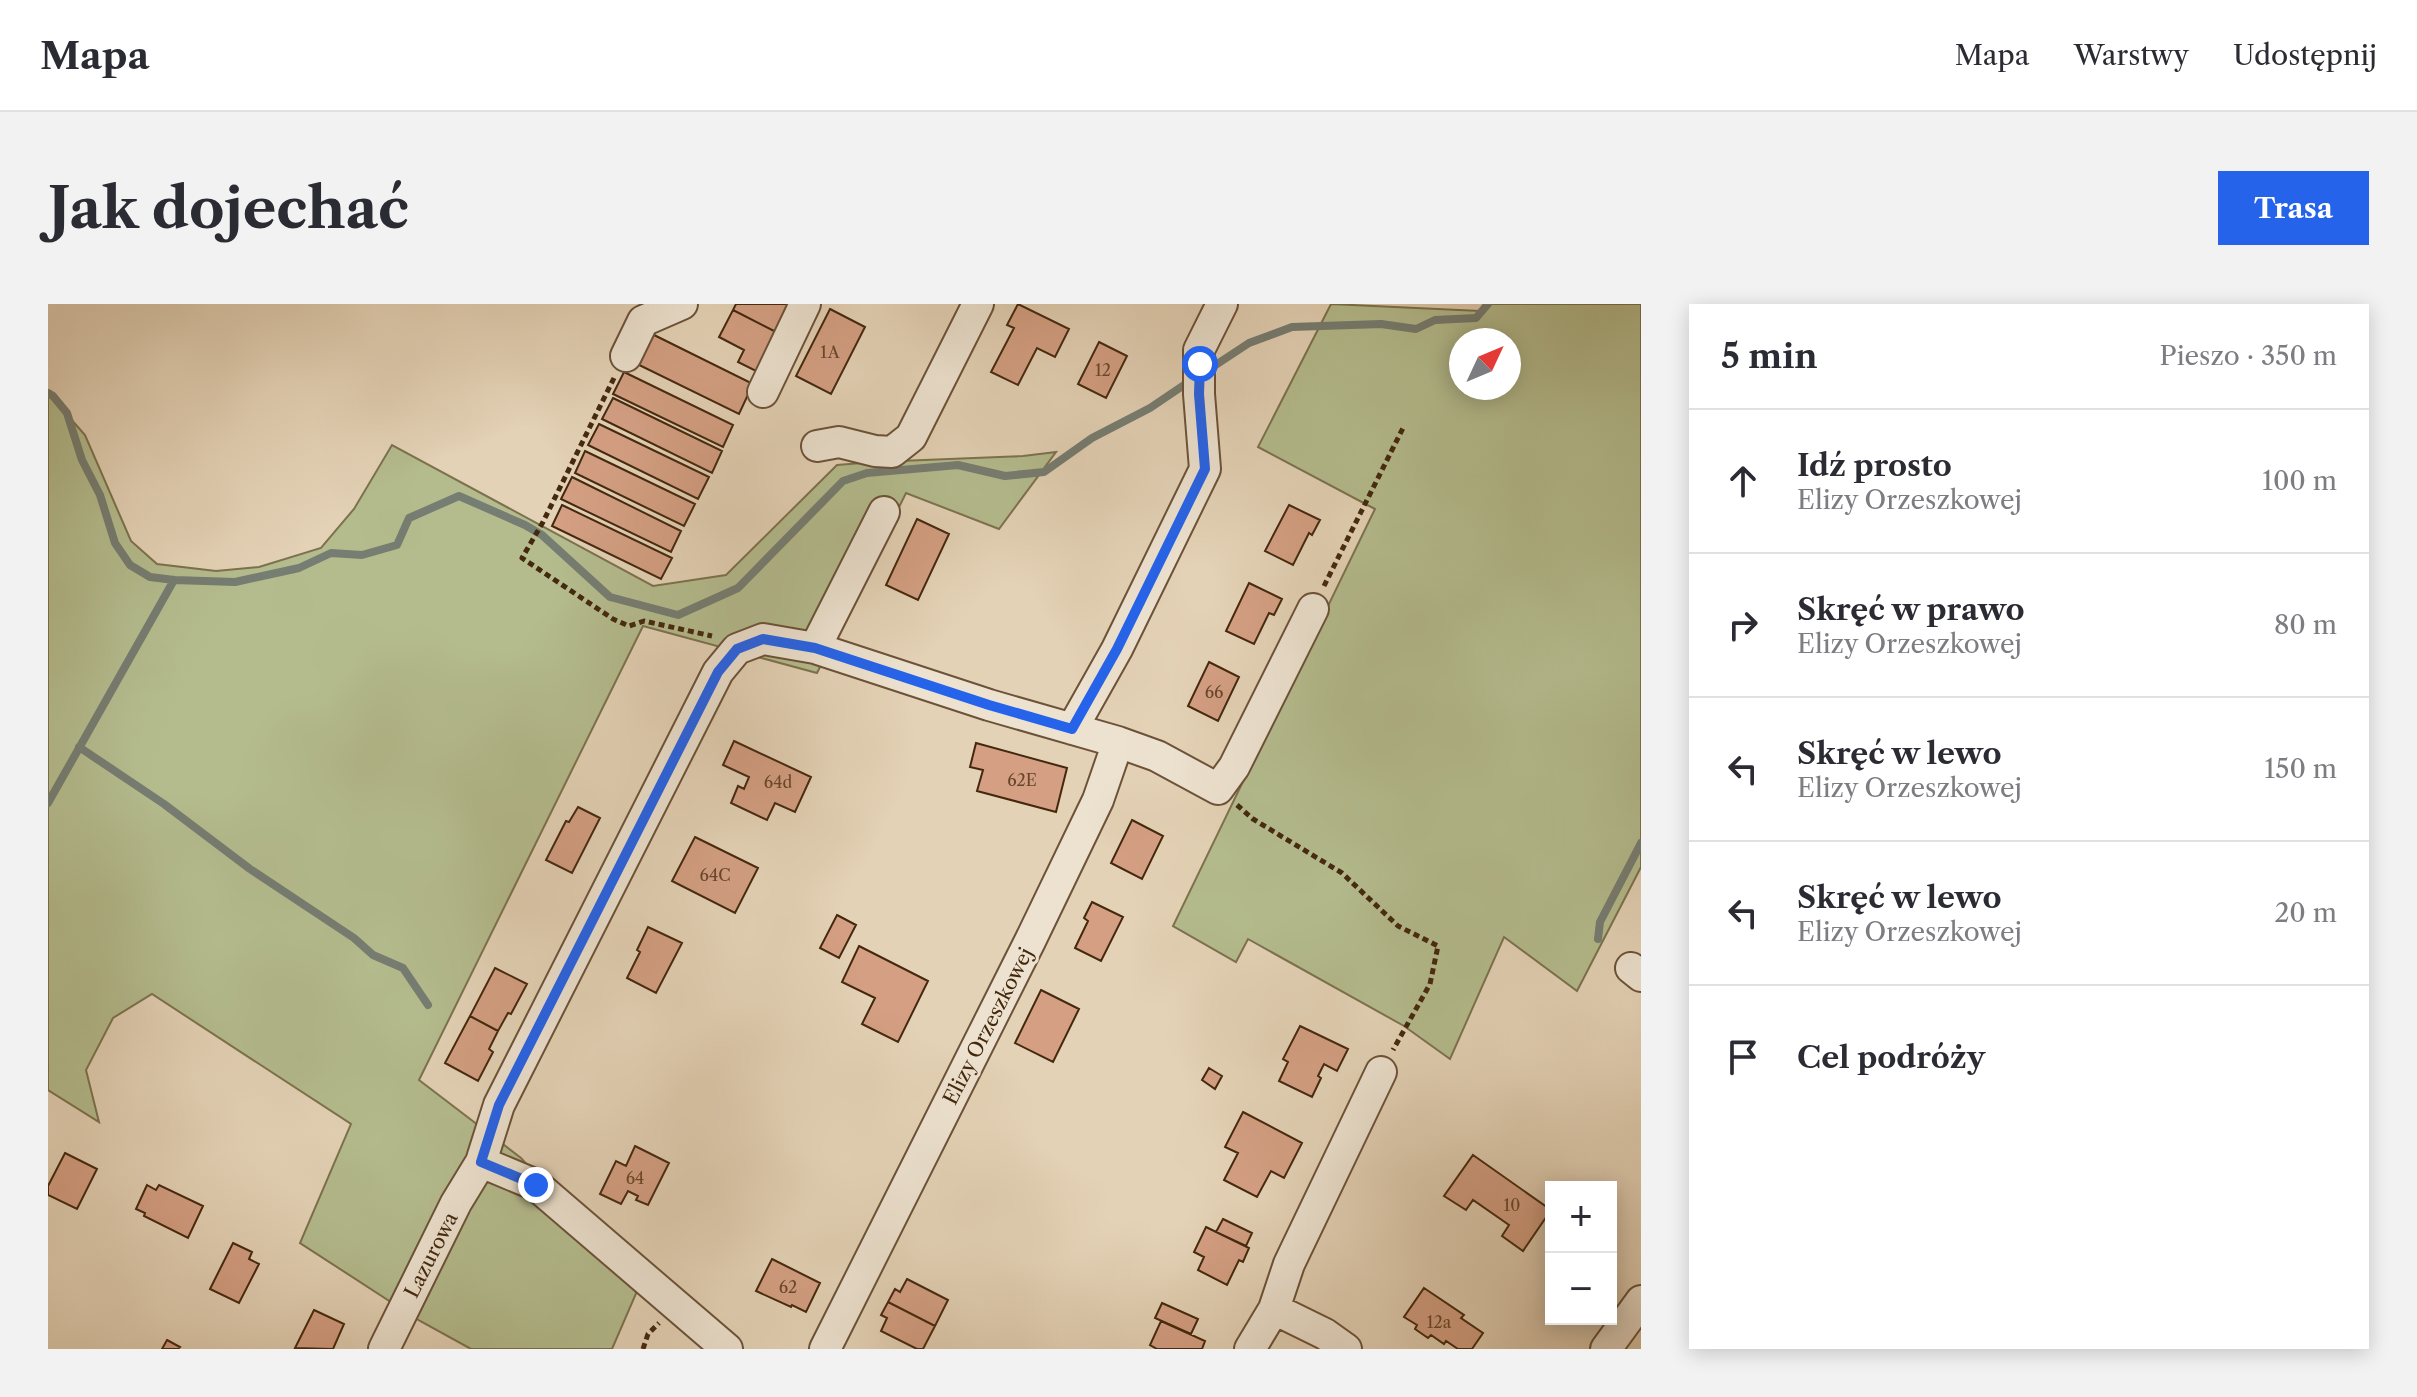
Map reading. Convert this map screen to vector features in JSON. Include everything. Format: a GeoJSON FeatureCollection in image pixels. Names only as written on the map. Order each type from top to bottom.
{"type":"FeatureCollection","features":[{"type":"Feature","properties":{"kind":"street"},"geometry":{"type":"LineString","coordinates":[[626,356],[643,321],[682,304]]}},
{"type":"Feature","properties":{"kind":"street"},"geometry":{"type":"LineString","coordinates":[[763,392],[805,304]]}},
{"type":"Feature","properties":{"kind":"street"},"geometry":{"type":"LineString","coordinates":[[817,446],[839,442],[892,452],[911,437],[978,304]]}},
{"type":"Feature","properties":{"kind":"street"},"geometry":{"type":"LineString","coordinates":[[1072,729],[1117,649],[1205,469],[1199,350],[1222,304]]}},
{"type":"Feature","properties":{"kind":"street"},"geometry":{"type":"LineString","coordinates":[[815,648],[884,512]]}},
{"type":"Feature","properties":{"kind":"street"},"geometry":{"type":"LineString","coordinates":[[727,1349],[536,1185],[481,1162],[499,1105],[718,672],[737,649],[763,639],[815,648],[989,705],[1118,742],[1157,756],[1218,789],[1234,767],[1313,609]]}},
{"type":"Feature","properties":{"kind":"street","name":"Elizy Orzeszkowej"},"geometry":{"type":"LineString","coordinates":[[825,1349],[1030,941],[1098,800],[1118,742]]}},
{"type":"Feature","properties":{"kind":"street"},"geometry":{"type":"LineString","coordinates":[[1250,1349],[1274,1309],[1289,1264],[1381,1072]]}},
{"type":"Feature","properties":{"kind":"street","name":"Lazurowa"},"geometry":{"type":"LineString","coordinates":[[384,1349],[456,1203],[481,1162]]}},
{"type":"Feature","properties":{"kind":"street"},"geometry":{"type":"LineString","coordinates":[[1606,1349],[1641,1301]]}},
{"type":"Feature","properties":{"kind":"street"},"geometry":{"type":"LineString","coordinates":[[1274,1309],[1325,1334],[1346,1349]]}},
{"type":"Feature","properties":{"kind":"path"},"geometry":{"type":"LineString","coordinates":[[626,356],[522,558],[613,619],[629,626],[644,621],[713,636],[737,649]]}},
{"type":"Feature","properties":{"kind":"path"},"geometry":{"type":"LineString","coordinates":[[1313,609],[1404,426]]}},
{"type":"Feature","properties":{"kind":"path"},"geometry":{"type":"LineString","coordinates":[[1218,789],[1253,819],[1342,873],[1398,926],[1438,946],[1430,984],[1381,1072]]}},
{"type":"Feature","properties":{"kind":"green space"},"geometry":{"type":"Polygon","coordinates":[[[1331,304],[1480,311],[1484,304],[1641,304],[1641,867],[1577,991],[1504,937],[1450,1059],[1404,1026],[1248,939],[1236,962],[1173,926],[1375,509],[1258,447],[1331,304]]]}},
{"type":"Feature","properties":{"kind":"green space"},"geometry":{"type":"Polygon","coordinates":[[[48,393],[85,435],[131,541],[157,564],[216,571],[259,567],[321,548],[354,509],[392,445],[653,586],[726,575],[837,465],[1056,452],[999,529],[906,493],[817,673],[643,626],[419,1080],[521,1158],[638,1289],[612,1349],[471,1349],[420,1321],[300,1243],[351,1124],[152,994],[113,1018],[86,1070],[99,1122],[48,1090],[48,393]]]}},
{"type":"Feature","properties":{"kind":"building"},"geometry":{"type":"Polygon","coordinates":[[[736,304],[797,304],[782,335],[733,310],[736,304]]]}},
{"type":"Feature","properties":{"kind":"building"},"geometry":{"type":"Polygon","coordinates":[[[1018,304],[1069,329],[1055,357],[1037,348],[1018,385],[991,372],[1014,328],[1007,325],[1018,304]]]}},
{"type":"Feature","properties":{"kind":"building"},"geometry":{"type":"Polygon","coordinates":[[[830,309],[865,327],[831,394],[796,376],[830,309]]]}},
{"type":"Feature","properties":{"kind":"building"},"geometry":{"type":"Polygon","coordinates":[[[733,310],[782,335],[762,374],[738,362],[744,350],[719,337],[733,310]]]}},
{"type":"Feature","properties":{"kind":"building"},"geometry":{"type":"Polygon","coordinates":[[[648,332],[753,384],[739,414],[633,362],[648,332]]]}},
{"type":"Feature","properties":{"kind":"building"},"geometry":{"type":"Polygon","coordinates":[[[1099,342],[1127,356],[1106,398],[1078,384],[1099,342]]]}},
{"type":"Feature","properties":{"kind":"building"},"geometry":{"type":"Polygon","coordinates":[[[624,372],[733,425],[723,447],[613,394],[624,372]]]}},
{"type":"Feature","properties":{"kind":"building"},"geometry":{"type":"Polygon","coordinates":[[[613,398],[722,451],[712,473],[602,419],[613,398]]]}},
{"type":"Feature","properties":{"kind":"building"},"geometry":{"type":"Polygon","coordinates":[[[599,424],[709,477],[698,499],[588,445],[599,424]]]}},
{"type":"Feature","properties":{"kind":"building"},"geometry":{"type":"Polygon","coordinates":[[[585,451],[695,504],[684,526],[575,473],[585,451]]]}},
{"type":"Feature","properties":{"kind":"building"},"geometry":{"type":"Polygon","coordinates":[[[572,477],[681,531],[671,552],[561,499],[572,477]]]}},
{"type":"Feature","properties":{"kind":"building"},"geometry":{"type":"Polygon","coordinates":[[[562,505],[672,558],[661,579],[552,526],[562,505]]]}},
{"type":"Feature","properties":{"kind":"building"},"geometry":{"type":"Polygon","coordinates":[[[1289,505],[1320,520],[1312,535],[1309,533],[1293,565],[1265,551],[1289,505]]]}},
{"type":"Feature","properties":{"kind":"building"},"geometry":{"type":"Polygon","coordinates":[[[917,519],[949,534],[918,600],[886,585],[917,519]]]}},
{"type":"Feature","properties":{"kind":"building"},"geometry":{"type":"Polygon","coordinates":[[[1249,583],[1282,599],[1274,615],[1269,613],[1254,644],[1226,631],[1249,583]]]}},
{"type":"Feature","properties":{"kind":"building"},"geometry":{"type":"Polygon","coordinates":[[[1209,662],[1239,677],[1218,721],[1188,706],[1209,662]]]}},
{"type":"Feature","properties":{"kind":"building"},"geometry":{"type":"Polygon","coordinates":[[[734,741],[811,777],[795,812],[775,803],[767,820],[731,803],[738,786],[744,789],[749,777],[723,765],[734,741]]]}},
{"type":"Feature","properties":{"kind":"building"},"geometry":{"type":"Polygon","coordinates":[[[976,743],[1067,768],[1056,812],[977,791],[983,770],[970,767],[976,743]]]}},
{"type":"Feature","properties":{"kind":"building"},"geometry":{"type":"Polygon","coordinates":[[[578,807],[600,818],[572,873],[546,860],[566,821],[569,822],[578,807]]]}},
{"type":"Feature","properties":{"kind":"building"},"geometry":{"type":"Polygon","coordinates":[[[1132,820],[1163,836],[1142,879],[1111,863],[1132,820]]]}},
{"type":"Feature","properties":{"kind":"building"},"geometry":{"type":"Polygon","coordinates":[[[695,837],[758,868],[735,913],[672,881],[695,837]]]}},
{"type":"Feature","properties":{"kind":"building"},"geometry":{"type":"Polygon","coordinates":[[[1092,902],[1123,917],[1101,961],[1075,948],[1088,921],[1084,918],[1092,902]]]}},
{"type":"Feature","properties":{"kind":"building"},"geometry":{"type":"Polygon","coordinates":[[[837,915],[856,925],[839,958],[820,948],[837,915]]]}},
{"type":"Feature","properties":{"kind":"building"},"geometry":{"type":"Polygon","coordinates":[[[648,927],[682,943],[656,993],[627,978],[648,927]]]}},
{"type":"Feature","properties":{"kind":"building"},"geometry":{"type":"Polygon","coordinates":[[[859,946],[928,981],[898,1042],[862,1024],[875,998],[842,982],[859,946]]]}},
{"type":"Feature","properties":{"kind":"building"},"geometry":{"type":"Polygon","coordinates":[[[495,968],[527,984],[498,1031],[470,1016],[495,968]]]}},
{"type":"Feature","properties":{"kind":"building"},"geometry":{"type":"Polygon","coordinates":[[[1041,990],[1079,1009],[1053,1062],[1015,1043],[1041,990]]]}},
{"type":"Feature","properties":{"kind":"building"},"geometry":{"type":"Polygon","coordinates":[[[470,1016],[498,1031],[489,1049],[493,1052],[478,1081],[445,1063],[470,1016]]]}},
{"type":"Feature","properties":{"kind":"building"},"geometry":{"type":"Polygon","coordinates":[[[1300,1026],[1348,1049],[1337,1071],[1324,1064],[1312,1097],[1279,1081],[1288,1062],[1283,1059],[1300,1026]]]}},
{"type":"Feature","properties":{"kind":"building"},"geometry":{"type":"Polygon","coordinates":[[[1209,1068],[1222,1076],[1215,1089],[1202,1080],[1209,1068]]]}},
{"type":"Feature","properties":{"kind":"building"},"geometry":{"type":"Polygon","coordinates":[[[1243,1112],[1302,1143],[1284,1178],[1271,1171],[1257,1197],[1224,1180],[1238,1153],[1225,1147],[1243,1112]]]}},
{"type":"Feature","properties":{"kind":"building"},"geometry":{"type":"Polygon","coordinates":[[[635,1146],[669,1163],[648,1205],[636,1200],[638,1196],[628,1191],[621,1204],[600,1194],[616,1161],[626,1166],[635,1146]]]}},
{"type":"Feature","properties":{"kind":"building"},"geometry":{"type":"Polygon","coordinates":[[[65,1153],[97,1169],[77,1209],[48,1195],[48,1186],[65,1153]]]}},
{"type":"Feature","properties":{"kind":"building"},"geometry":{"type":"Polygon","coordinates":[[[1473,1155],[1545,1206],[1545,1219],[1523,1251],[1502,1236],[1509,1225],[1473,1200],[1466,1210],[1444,1196],[1473,1155]]]}},
{"type":"Feature","properties":{"kind":"building"},"geometry":{"type":"Polygon","coordinates":[[[147,1185],[156,1190],[159,1185],[203,1206],[188,1238],[136,1209],[147,1185]]]}},
{"type":"Feature","properties":{"kind":"building"},"geometry":{"type":"Polygon","coordinates":[[[1223,1219],[1252,1233],[1246,1246],[1216,1232],[1223,1219]]]}},
{"type":"Feature","properties":{"kind":"building"},"geometry":{"type":"Polygon","coordinates":[[[1206,1227],[1249,1248],[1243,1262],[1239,1260],[1227,1285],[1198,1270],[1204,1257],[1194,1252],[1206,1227]]]}},
{"type":"Feature","properties":{"kind":"building"},"geometry":{"type":"Polygon","coordinates":[[[233,1243],[252,1252],[249,1259],[259,1264],[239,1303],[210,1289],[233,1243]]]}},
{"type":"Feature","properties":{"kind":"building"},"geometry":{"type":"Polygon","coordinates":[[[772,1259],[820,1283],[806,1312],[756,1291],[772,1259]]]}},
{"type":"Feature","properties":{"kind":"building"},"geometry":{"type":"Polygon","coordinates":[[[907,1279],[948,1300],[935,1326],[888,1302],[895,1289],[900,1292],[907,1279]]]}},
{"type":"Feature","properties":{"kind":"building"},"geometry":{"type":"Polygon","coordinates":[[[1424,1288],[1464,1315],[1461,1318],[1483,1333],[1472,1349],[1458,1349],[1431,1335],[1428,1338],[1415,1329],[1417,1325],[1404,1317],[1424,1288]]]}},
{"type":"Feature","properties":{"kind":"building"},"geometry":{"type":"Polygon","coordinates":[[[888,1302],[935,1326],[923,1349],[881,1331],[887,1318],[881,1315],[888,1302]]]}},
{"type":"Feature","properties":{"kind":"building"},"geometry":{"type":"Polygon","coordinates":[[[1162,1303],[1198,1319],[1191,1334],[1155,1318],[1162,1303]]]}},
{"type":"Feature","properties":{"kind":"building"},"geometry":{"type":"Polygon","coordinates":[[[314,1310],[344,1324],[333,1349],[295,1348],[314,1310]]]}},
{"type":"Feature","properties":{"kind":"building"},"geometry":{"type":"Polygon","coordinates":[[[1161,1321],[1205,1341],[1202,1349],[1157,1349],[1150,1345],[1161,1321]]]}},
{"type":"Feature","properties":{"kind":"building"},"geometry":{"type":"Polygon","coordinates":[[[167,1340],[180,1347],[162,1349],[167,1340]]]}},
{"type":"Feature","properties":{"kind":"waterway"},"geometry":{"type":"LineString","coordinates":[[1205,372],[1249,343],[1292,327],[1381,324],[1416,329],[1435,320],[1476,318],[1488,304]]}},
{"type":"Feature","properties":{"kind":"waterway"},"geometry":{"type":"LineString","coordinates":[[48,393],[67,413],[82,460],[100,495],[115,543],[130,565],[150,577],[235,582],[299,568],[331,553],[362,555],[397,545],[409,518],[459,496],[542,535],[610,597],[678,615],[738,588],[843,481],[867,473],[958,465],[1005,476],[1044,472],[1092,438],[1150,408],[1190,381]]}},
{"type":"Feature","properties":{"kind":"waterway"},"geometry":{"type":"LineString","coordinates":[[48,803],[174,580]]}},
{"type":"Feature","properties":{"kind":"waterway"},"geometry":{"type":"LineString","coordinates":[[79,747],[164,804],[250,869],[354,938],[373,955],[403,968],[428,1005]]}},
{"type":"Feature","properties":{"kind":"waterway"},"geometry":{"type":"LineString","coordinates":[[1598,939],[1600,922],[1641,843]]}},
{"type":"Feature","properties":{"kind":"route"},"geometry":{"type":"LineString","coordinates":[[536,1185],[481,1162],[499,1105],[718,672],[737,649],[763,639],[815,648],[1072,729],[1117,649],[1205,469],[1199,394],[1200,364]]}}]}
